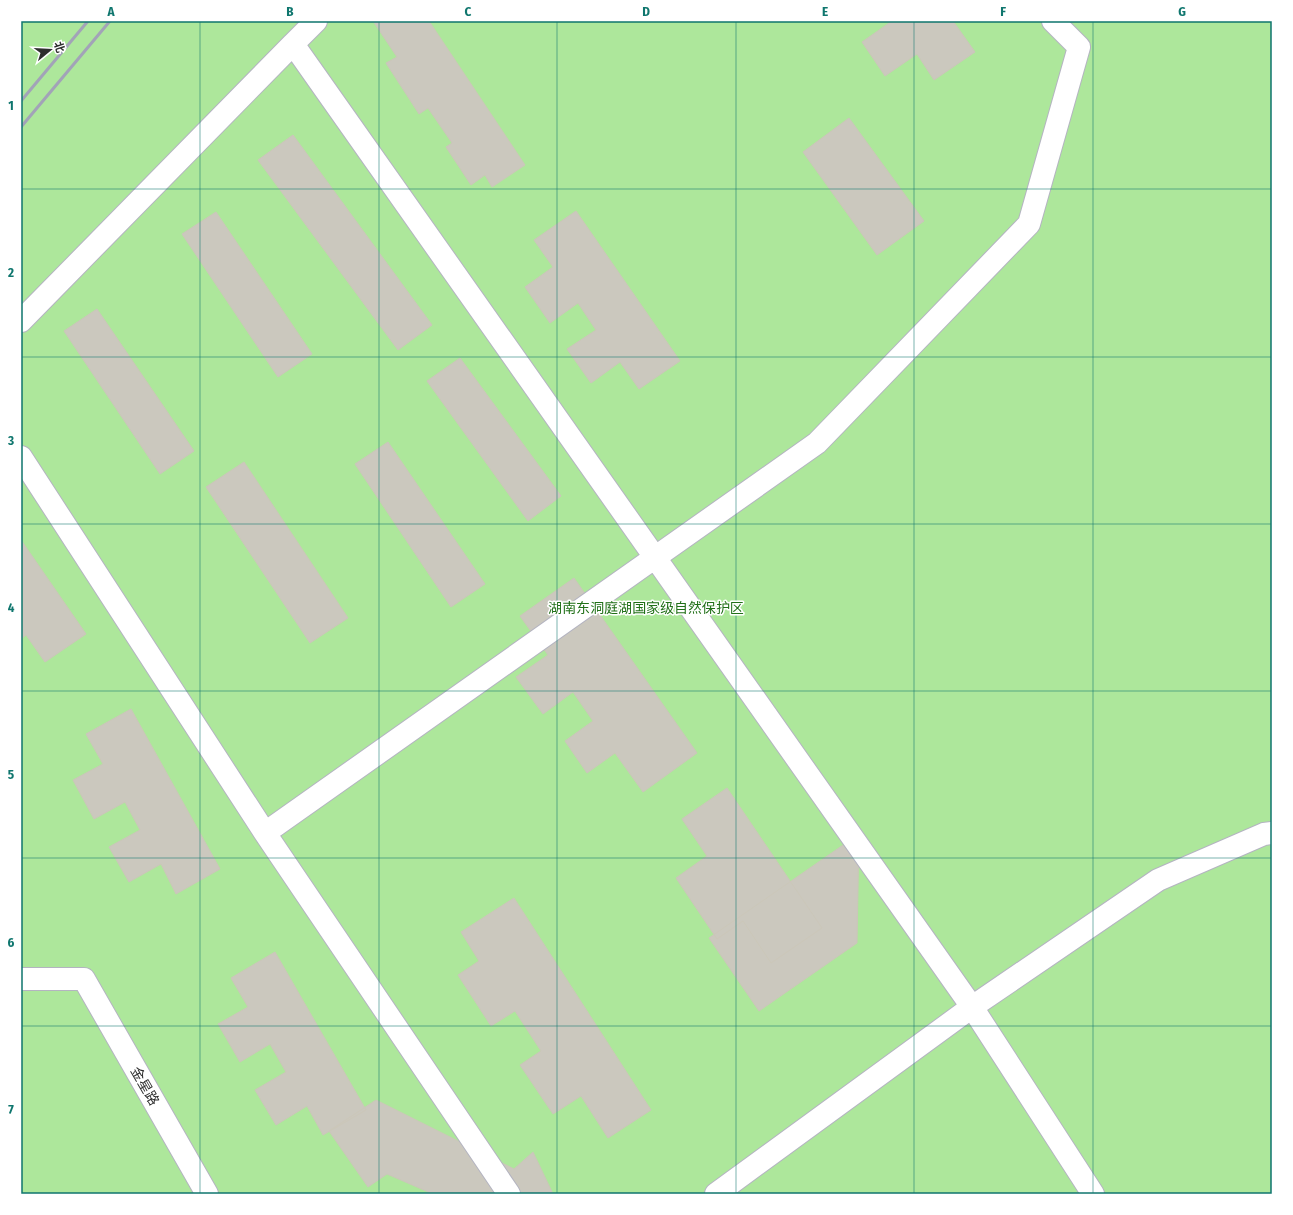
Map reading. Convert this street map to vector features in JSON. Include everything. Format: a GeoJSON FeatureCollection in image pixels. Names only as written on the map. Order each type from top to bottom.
{"type":"FeatureCollection","features":[{"type":"Feature","properties":{"kind":"street"},"geometry":{"type":"LineString","coordinates":[[21,321],[316,21]]}},
{"type":"Feature","properties":{"kind":"street"},"geometry":{"type":"LineString","coordinates":[[265,833],[817,443],[1029,224],[1079,47],[1053,21]]}},
{"type":"Feature","properties":{"kind":"street"},"geometry":{"type":"LineString","coordinates":[[293,44],[972,1007],[1093,1194]]}},
{"type":"Feature","properties":{"kind":"street"},"geometry":{"type":"LineString","coordinates":[[21,457],[265,833],[509,1194]]}},
{"type":"Feature","properties":{"kind":"street"},"geometry":{"type":"LineString","coordinates":[[716,1194],[972,1007],[1158,880],[1264,834],[1272,833]]}},
{"type":"Feature","properties":{"kind":"street","name":"金星路"},"geometry":{"type":"LineString","coordinates":[[21,979],[84,979],[207,1194]]}},
{"type":"Feature","properties":{"kind":"green space","name":"湖南东洞庭湖国家级自然保护区"},"geometry":{"type":"Polygon","coordinates":[[[21,21],[1272,21],[1272,1194],[21,1194],[21,21]]]}},
{"type":"Feature","properties":{"kind":"building"},"geometry":{"type":"Polygon","coordinates":[[[373,21],[429,21],[525,165],[492,187],[485,175],[471,185],[446,147],[452,143],[428,108],[419,114],[386,63],[397,57],[373,21]]]}},
{"type":"Feature","properties":{"kind":"building"},"geometry":{"type":"Polygon","coordinates":[[[892,21],[953,21],[975,52],[934,80],[917,54],[885,76],[862,42],[892,21]]]}},
{"type":"Feature","properties":{"kind":"building"},"geometry":{"type":"Polygon","coordinates":[[[849,118],[924,221],[877,255],[803,152],[849,118]]]}},
{"type":"Feature","properties":{"kind":"building"},"geometry":{"type":"Polygon","coordinates":[[[293,135],[432,325],[398,350],[258,160],[293,135]]]}},
{"type":"Feature","properties":{"kind":"building"},"geometry":{"type":"Polygon","coordinates":[[[576,211],[680,361],[639,389],[620,362],[591,383],[567,349],[596,330],[578,303],[550,323],[525,287],[553,267],[534,240],[576,211]]]}},
{"type":"Feature","properties":{"kind":"building"},"geometry":{"type":"Polygon","coordinates":[[[216,212],[312,354],[278,377],[182,234],[216,212]]]}},
{"type":"Feature","properties":{"kind":"building"},"geometry":{"type":"Polygon","coordinates":[[[97,309],[194,451],[160,474],[64,331],[97,309]]]}},
{"type":"Feature","properties":{"kind":"building"},"geometry":{"type":"Polygon","coordinates":[[[460,358],[561,496],[528,521],[427,381],[460,358]]]}},
{"type":"Feature","properties":{"kind":"building"},"geometry":{"type":"Polygon","coordinates":[[[388,442],[485,584],[451,607],[355,464],[388,442]]]}},
{"type":"Feature","properties":{"kind":"building"},"geometry":{"type":"Polygon","coordinates":[[[244,462],[348,618],[310,643],[206,487],[244,462]]]}},
{"type":"Feature","properties":{"kind":"building"},"geometry":{"type":"Polygon","coordinates":[[[21,540],[86,634],[45,662],[26,635],[21,639],[21,540]]]}},
{"type":"Feature","properties":{"kind":"building"},"geometry":{"type":"Polygon","coordinates":[[[574,578],[697,753],[643,792],[615,753],[587,773],[565,741],[593,721],[573,692],[543,714],[516,677],[548,655],[520,616],[574,578]]]}},
{"type":"Feature","properties":{"kind":"building"},"geometry":{"type":"Polygon","coordinates":[[[131,709],[220,869],[176,894],[161,864],[129,882],[109,847],[140,830],[125,802],[94,819],[73,780],[103,764],[86,734],[131,709]]]}},
{"type":"Feature","properties":{"kind":"building"},"geometry":{"type":"Polygon","coordinates":[[[727,788],[822,928],[771,963],[743,921],[717,939],[676,878],[707,856],[682,819],[727,788]]]}},
{"type":"Feature","properties":{"kind":"building"},"geometry":{"type":"Polygon","coordinates":[[[859,834],[857,943],[759,1011],[709,938],[859,834]]]}},
{"type":"Feature","properties":{"kind":"building"},"geometry":{"type":"Polygon","coordinates":[[[514,898],[651,1110],[608,1138],[581,1096],[553,1114],[520,1065],[541,1051],[515,1011],[491,1026],[458,975],[479,961],[461,932],[514,898]]]}},
{"type":"Feature","properties":{"kind":"building"},"geometry":{"type":"Polygon","coordinates":[[[275,952],[366,1110],[323,1135],[307,1106],[276,1125],[255,1090],[286,1072],[270,1044],[240,1062],[218,1024],[248,1007],[231,978],[275,952]]]}},
{"type":"Feature","properties":{"kind":"building"},"geometry":{"type":"Polygon","coordinates":[[[376,1100],[514,1169],[533,1152],[553,1194],[433,1194],[387,1174],[368,1187],[329,1131],[376,1100]]]}},
{"type":"Feature","properties":{"kind":"railway"},"geometry":{"type":"LineString","coordinates":[[21,101],[88,21]]}},
{"type":"Feature","properties":{"kind":"railway"},"geometry":{"type":"LineString","coordinates":[[21,127],[110,21]]}}]}
